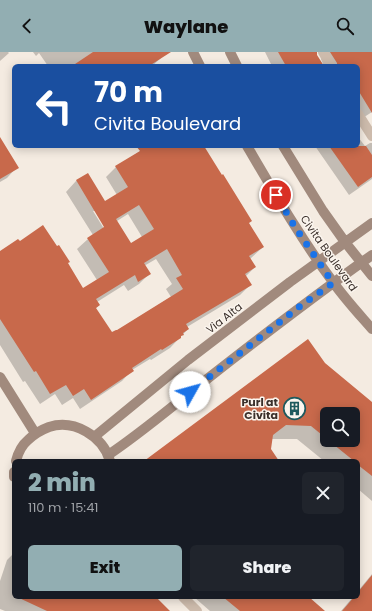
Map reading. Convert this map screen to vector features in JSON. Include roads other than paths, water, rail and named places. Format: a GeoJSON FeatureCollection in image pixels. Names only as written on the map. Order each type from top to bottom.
{"type":"FeatureCollection","features":[{"type":"Feature","properties":{"kind":"street"},"geometry":{"type":"LineString","coordinates":[[193,52],[199,64]]}},
{"type":"Feature","properties":{"kind":"street"},"geometry":{"type":"LineString","coordinates":[[230,52],[236,64]]}},
{"type":"Feature","properties":{"kind":"street"},"geometry":{"type":"LineString","coordinates":[[323,52],[330,64]]}},
{"type":"Feature","properties":{"kind":"street"},"geometry":{"type":"LineString","coordinates":[[360,117],[371,131]]}},
{"type":"Feature","properties":{"kind":"street","name":"Civita Boulevard"},"geometry":{"type":"LineString","coordinates":[[248,148],[290,220],[333,283],[372,329]]}},
{"type":"Feature","properties":{"kind":"street","name":"Civita Boulevard"},"geometry":{"type":"LineString","coordinates":[[284,148],[323,211],[372,276]]}},
{"type":"Feature","properties":{"kind":"street","name":"Via Alta"},"geometry":{"type":"LineString","coordinates":[[94,436],[188,360],[318,261],[372,223]]}},
{"type":"Feature","properties":{"kind":"street"},"geometry":{"type":"LineString","coordinates":[[17,459],[23,444],[35,433],[50,427],[65,425],[80,428],[94,436],[102,445],[109,458],[202,382],[303,304],[372,255]]}},
{"type":"Feature","properties":{"kind":"street"},"geometry":{"type":"LineString","coordinates":[[0,377],[35,433]]}},
{"type":"Feature","properties":{"kind":"street"},"geometry":{"type":"LineString","coordinates":[[185,599],[197,611]]}},
{"type":"Feature","properties":{"kind":"place","name":"Purl at Civita"},"geometry":{"type":"Point","coordinates":[294,408]}}]}
